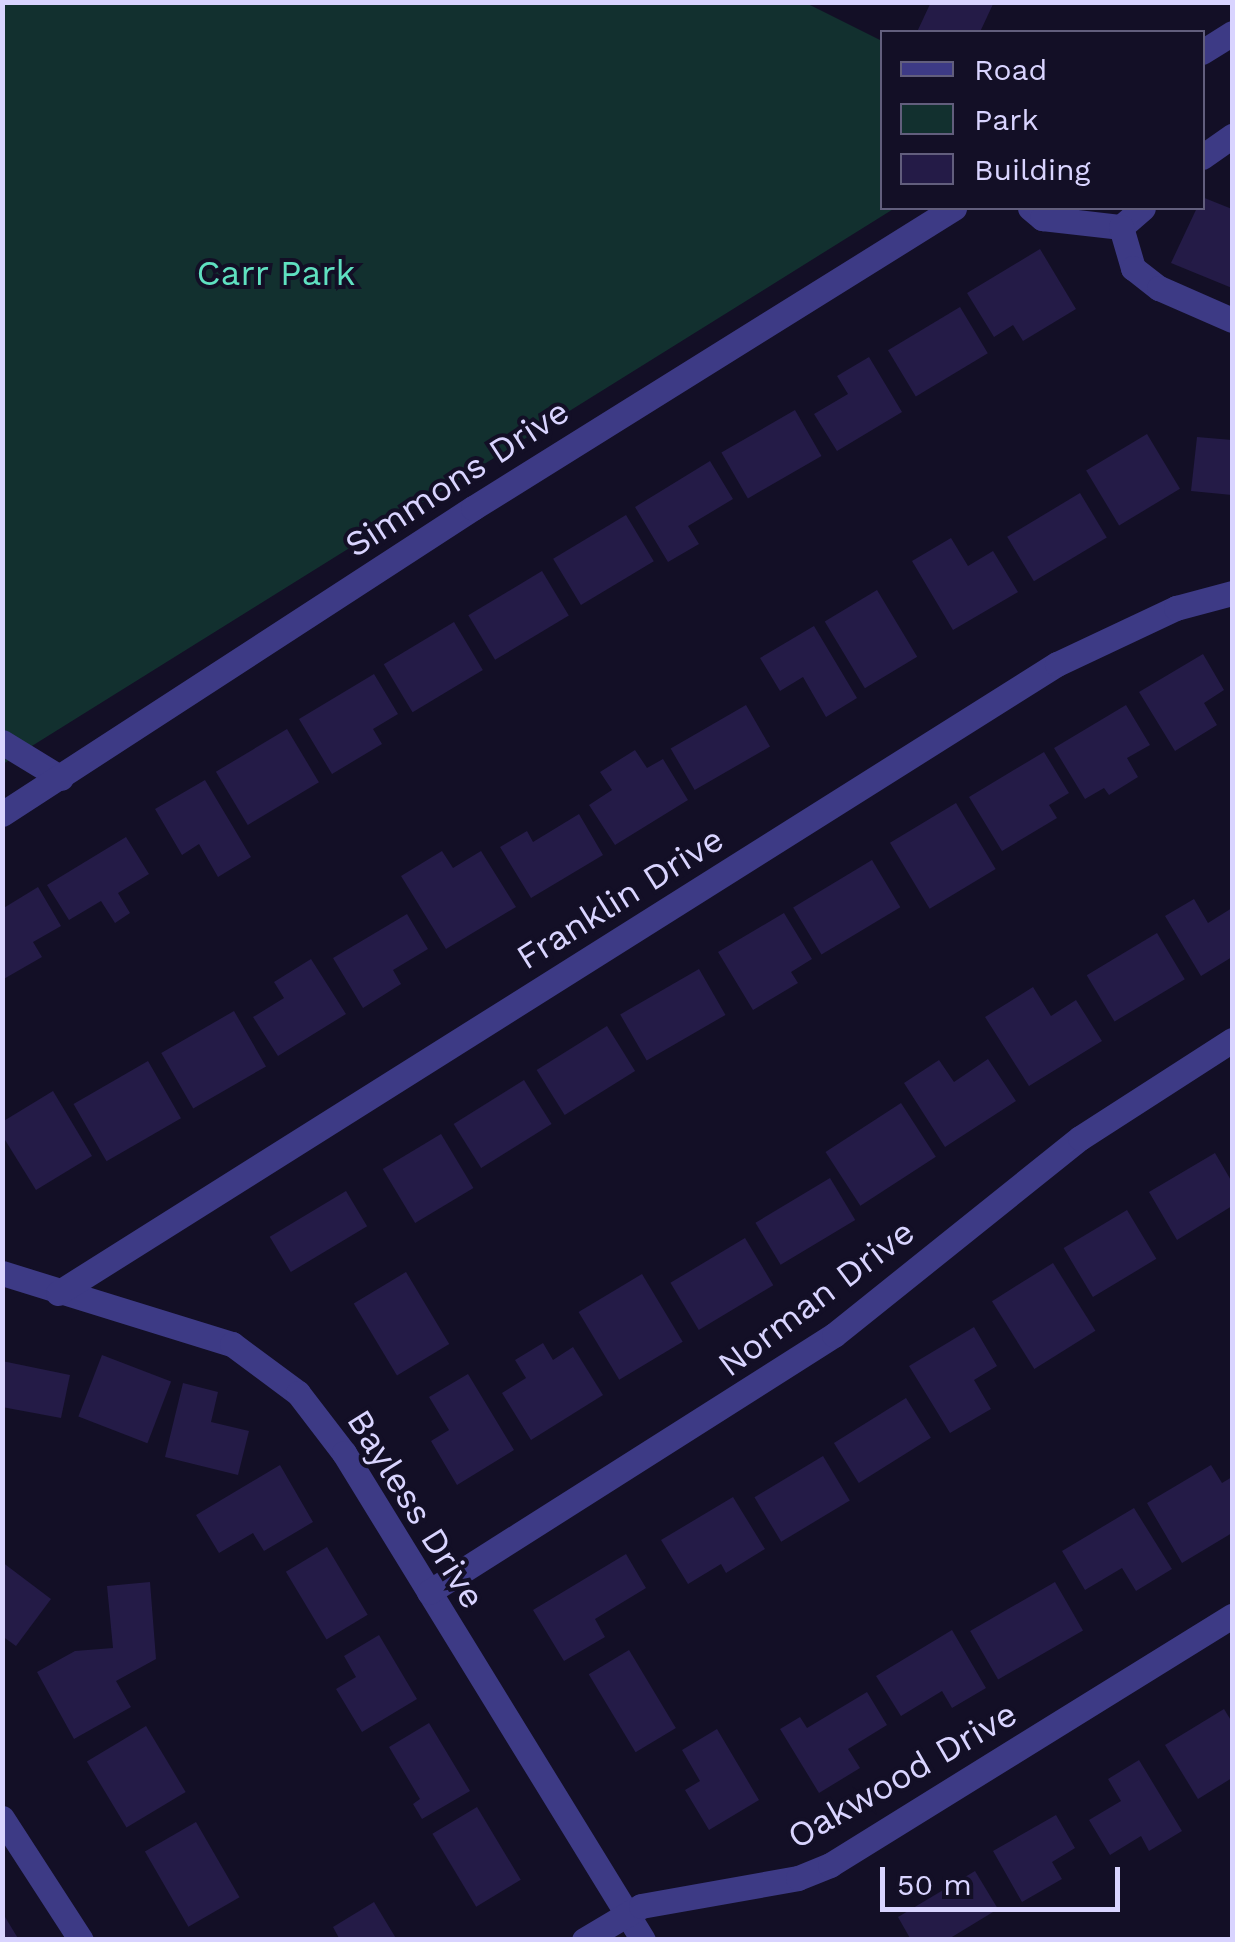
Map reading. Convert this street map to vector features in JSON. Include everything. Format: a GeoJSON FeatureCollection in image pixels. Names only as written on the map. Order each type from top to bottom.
{"type":"FeatureCollection","features":[{"type":"Feature","properties":{"kind":"street"},"geometry":{"type":"LineString","coordinates":[[1205,50],[1232,33]]}},
{"type":"Feature","properties":{"kind":"street"},"geometry":{"type":"LineString","coordinates":[[1205,155],[1232,136]]}},
{"type":"Feature","properties":{"kind":"street","name":"Simmons Drive"},"geometry":{"type":"LineString","coordinates":[[2,814],[472,508],[951,210]]}},
{"type":"Feature","properties":{"kind":"street"},"geometry":{"type":"LineString","coordinates":[[1032,210],[1042,218],[1121,227],[1141,210]]}},
{"type":"Feature","properties":{"kind":"street"},"geometry":{"type":"LineString","coordinates":[[1121,227],[1133,268],[1159,288],[1232,320]]}},
{"type":"Feature","properties":{"kind":"street","name":"Franklin Drive"},"geometry":{"type":"LineString","coordinates":[[58,1293],[1058,664],[1160,615],[1232,594]]}},
{"type":"Feature","properties":{"kind":"street"},"geometry":{"type":"LineString","coordinates":[[2,742],[61,778]]}},
{"type":"Feature","properties":{"kind":"street","name":"Norman Drive"},"geometry":{"type":"LineString","coordinates":[[429,1592],[834,1335],[1080,1138],[1232,1040]]}},
{"type":"Feature","properties":{"kind":"street","name":"Bayless Drive"},"geometry":{"type":"LineString","coordinates":[[2,1274],[58,1293],[179,1323],[232,1344],[298,1393],[344,1454],[643,1940]]}},
{"type":"Feature","properties":{"kind":"street","name":"Oakwood Drive"},"geometry":{"type":"LineString","coordinates":[[584,1940],[628,1915],[830,1865],[1232,1616]]}},
{"type":"Feature","properties":{"kind":"street"},"geometry":{"type":"LineString","coordinates":[[2,1818],[81,1940]]}},
{"type":"Feature","properties":{"kind":"green space","name":"Carr Park"},"geometry":{"type":"Polygon","coordinates":[[[804,2],[880,40],[880,210],[892,210],[3,764],[3,3],[804,2]]]}},
{"type":"Feature","properties":{"kind":"building"},"geometry":{"type":"Polygon","coordinates":[[[931,2],[994,2],[981,30],[918,30],[931,2]]]}},
{"type":"Feature","properties":{"kind":"building"},"geometry":{"type":"Polygon","coordinates":[[[1205,198],[1232,209],[1232,288],[1171,263],[1196,210],[1205,210],[1205,198]]]}},
{"type":"Feature","properties":{"kind":"building"},"geometry":{"type":"Polygon","coordinates":[[[1040,249],[1076,309],[1023,341],[1013,325],[994,337],[967,293],[1040,249]]]}},
{"type":"Feature","properties":{"kind":"building"},"geometry":{"type":"Polygon","coordinates":[[[960,307],[988,353],[916,397],[888,350],[960,307]]]}},
{"type":"Feature","properties":{"kind":"building"},"geometry":{"type":"Polygon","coordinates":[[[869,357],[902,412],[837,451],[814,414],[848,394],[837,376],[869,357]]]}},
{"type":"Feature","properties":{"kind":"building"},"geometry":{"type":"Polygon","coordinates":[[[795,410],[822,456],[748,498],[721,453],[795,410]]]}},
{"type":"Feature","properties":{"kind":"building"},"geometry":{"type":"Polygon","coordinates":[[[1147,434],[1180,489],[1119,525],[1086,471],[1147,434]]]}},
{"type":"Feature","properties":{"kind":"building"},"geometry":{"type":"Polygon","coordinates":[[[1197,437],[1232,440],[1232,495],[1191,491],[1197,437]]]}},
{"type":"Feature","properties":{"kind":"building"},"geometry":{"type":"Polygon","coordinates":[[[710,461],[733,499],[688,526],[699,544],[668,562],[635,507],[710,461]]]}},
{"type":"Feature","properties":{"kind":"building"},"geometry":{"type":"Polygon","coordinates":[[[1080,493],[1107,538],[1034,581],[1007,537],[1080,493]]]}},
{"type":"Feature","properties":{"kind":"building"},"geometry":{"type":"Polygon","coordinates":[[[626,515],[654,561],[581,605],[553,559],[626,515]]]}},
{"type":"Feature","properties":{"kind":"building"},"geometry":{"type":"Polygon","coordinates":[[[951,538],[968,566],[993,551],[1018,592],[953,630],[912,561],[951,538]]]}},
{"type":"Feature","properties":{"kind":"building"},"geometry":{"type":"Polygon","coordinates":[[[542,571],[569,616],[495,660],[468,615],[542,571]]]}},
{"type":"Feature","properties":{"kind":"building"},"geometry":{"type":"Polygon","coordinates":[[[877,590],[917,657],[865,688],[825,621],[877,590]]]}},
{"type":"Feature","properties":{"kind":"building"},"geometry":{"type":"Polygon","coordinates":[[[454,622],[483,670],[413,712],[384,664],[454,622]]]}},
{"type":"Feature","properties":{"kind":"building"},"geometry":{"type":"Polygon","coordinates":[[[814,626],[857,698],[826,717],[803,677],[780,691],[760,658],[814,626]]]}},
{"type":"Feature","properties":{"kind":"building"},"geometry":{"type":"Polygon","coordinates":[[[1203,654],[1224,690],[1204,703],[1217,725],[1175,751],[1139,692],[1203,654]]]}},
{"type":"Feature","properties":{"kind":"building"},"geometry":{"type":"Polygon","coordinates":[[[374,674],[398,714],[373,729],[382,744],[332,774],[299,719],[374,674]]]}},
{"type":"Feature","properties":{"kind":"building"},"geometry":{"type":"Polygon","coordinates":[[[746,705],[770,747],[695,790],[671,749],[746,705]]]}},
{"type":"Feature","properties":{"kind":"building"},"geometry":{"type":"Polygon","coordinates":[[[1126,705],[1150,745],[1127,758],[1138,777],[1109,795],[1104,788],[1085,799],[1054,748],[1126,705]]]}},
{"type":"Feature","properties":{"kind":"building"},"geometry":{"type":"Polygon","coordinates":[[[287,729],[319,782],[248,825],[216,772],[287,729]]]}},
{"type":"Feature","properties":{"kind":"building"},"geometry":{"type":"Polygon","coordinates":[[[635,750],[647,768],[663,759],[688,800],[615,845],[589,805],[612,790],[600,772],[635,750]]]}},
{"type":"Feature","properties":{"kind":"building"},"geometry":{"type":"Polygon","coordinates":[[[1044,752],[1069,793],[1049,805],[1057,818],[1002,851],[969,797],[1044,752]]]}},
{"type":"Feature","properties":{"kind":"building"},"geometry":{"type":"Polygon","coordinates":[[[205,780],[251,857],[218,877],[199,844],[182,855],[155,809],[205,780]]]}},
{"type":"Feature","properties":{"kind":"building"},"geometry":{"type":"Polygon","coordinates":[[[956,803],[996,869],[930,909],[890,843],[956,803]]]}},
{"type":"Feature","properties":{"kind":"building"},"geometry":{"type":"Polygon","coordinates":[[[579,814],[603,855],[531,898],[500,847],[527,831],[533,842],[579,814]]]}},
{"type":"Feature","properties":{"kind":"building"},"geometry":{"type":"Polygon","coordinates":[[[126,837],[149,874],[118,893],[130,913],[115,923],[101,901],[69,920],[47,885],[126,837]]]}},
{"type":"Feature","properties":{"kind":"building"},"geometry":{"type":"Polygon","coordinates":[[[442,851],[453,868],[481,851],[516,907],[446,949],[401,876],[442,851]]]}},
{"type":"Feature","properties":{"kind":"building"},"geometry":{"type":"Polygon","coordinates":[[[872,860],[900,907],[821,955],[793,907],[872,860]]]}},
{"type":"Feature","properties":{"kind":"building"},"geometry":{"type":"Polygon","coordinates":[[[38,887],[61,926],[33,942],[42,957],[2,980],[2,909],[38,887]]]}},
{"type":"Feature","properties":{"kind":"building"},"geometry":{"type":"Polygon","coordinates":[[[1194,899],[1208,923],[1232,908],[1232,957],[1201,976],[1165,916],[1194,899]]]}},
{"type":"Feature","properties":{"kind":"building"},"geometry":{"type":"Polygon","coordinates":[[[784,913],[812,959],[791,972],[798,983],[753,1010],[718,952],[784,913]]]}},
{"type":"Feature","properties":{"kind":"building"},"geometry":{"type":"Polygon","coordinates":[[[407,914],[428,949],[393,970],[401,984],[363,1008],[333,958],[407,914]]]}},
{"type":"Feature","properties":{"kind":"building"},"geometry":{"type":"Polygon","coordinates":[[[1157,933],[1185,979],[1115,1022],[1087,975],[1157,933]]]}},
{"type":"Feature","properties":{"kind":"building"},"geometry":{"type":"Polygon","coordinates":[[[311,959],[346,1014],[278,1056],[253,1017],[284,998],[274,982],[311,959]]]}},
{"type":"Feature","properties":{"kind":"building"},"geometry":{"type":"Polygon","coordinates":[[[699,969],[726,1015],[647,1060],[620,1014],[699,969]]]}},
{"type":"Feature","properties":{"kind":"building"},"geometry":{"type":"Polygon","coordinates":[[[1033,987],[1051,1016],[1076,1000],[1102,1041],[1029,1086],[985,1017],[1033,987]]]}},
{"type":"Feature","properties":{"kind":"building"},"geometry":{"type":"Polygon","coordinates":[[[234,1011],[266,1066],[193,1108],[161,1053],[234,1011]]]}},
{"type":"Feature","properties":{"kind":"building"},"geometry":{"type":"Polygon","coordinates":[[[607,1026],[635,1071],[565,1115],[537,1070],[607,1026]]]}},
{"type":"Feature","properties":{"kind":"building"},"geometry":{"type":"Polygon","coordinates":[[[988,1059],[1016,1101],[945,1147],[904,1083],[939,1060],[954,1082],[988,1059]]]}},
{"type":"Feature","properties":{"kind":"building"},"geometry":{"type":"Polygon","coordinates":[[[148,1061],[181,1118],[107,1161],[74,1104],[148,1061]]]}},
{"type":"Feature","properties":{"kind":"building"},"geometry":{"type":"Polygon","coordinates":[[[524,1080],[552,1124],[481,1168],[454,1124],[524,1080]]]}},
{"type":"Feature","properties":{"kind":"building"},"geometry":{"type":"Polygon","coordinates":[[[53,1091],[92,1156],[36,1190],[2,1135],[2,1122],[53,1091]]]}},
{"type":"Feature","properties":{"kind":"building"},"geometry":{"type":"Polygon","coordinates":[[[901,1103],[936,1157],[860,1206],[826,1152],[901,1103]]]}},
{"type":"Feature","properties":{"kind":"building"},"geometry":{"type":"Polygon","coordinates":[[[441,1134],[473,1188],[415,1223],[383,1169],[441,1134]]]}},
{"type":"Feature","properties":{"kind":"building"},"geometry":{"type":"Polygon","coordinates":[[[1215,1153],[1232,1182],[1232,1206],[1177,1240],[1149,1192],[1215,1153]]]}},
{"type":"Feature","properties":{"kind":"building"},"geometry":{"type":"Polygon","coordinates":[[[830,1178],[855,1220],[781,1265],[755,1223],[830,1178]]]}},
{"type":"Feature","properties":{"kind":"building"},"geometry":{"type":"Polygon","coordinates":[[[346,1191],[367,1226],[291,1272],[270,1237],[346,1191]]]}},
{"type":"Feature","properties":{"kind":"building"},"geometry":{"type":"Polygon","coordinates":[[[1127,1210],[1156,1259],[1093,1297],[1064,1248],[1127,1210]]]}},
{"type":"Feature","properties":{"kind":"building"},"geometry":{"type":"Polygon","coordinates":[[[745,1238],[773,1285],[699,1330],[670,1283],[745,1238]]]}},
{"type":"Feature","properties":{"kind":"building"},"geometry":{"type":"Polygon","coordinates":[[[1053,1263],[1095,1331],[1034,1369],[992,1301],[1053,1263]]]}},
{"type":"Feature","properties":{"kind":"building"},"geometry":{"type":"Polygon","coordinates":[[[406,1272],[449,1344],[397,1375],[354,1303],[406,1272]]]}},
{"type":"Feature","properties":{"kind":"building"},"geometry":{"type":"Polygon","coordinates":[[[642,1274],[683,1342],[619,1380],[579,1312],[642,1274]]]}},
{"type":"Feature","properties":{"kind":"building"},"geometry":{"type":"Polygon","coordinates":[[[974,1327],[997,1366],[974,1380],[991,1409],[950,1433],[909,1366],[974,1327]]]}},
{"type":"Feature","properties":{"kind":"building"},"geometry":{"type":"Polygon","coordinates":[[[543,1343],[553,1360],[573,1347],[603,1395],[531,1440],[502,1393],[526,1378],[515,1360],[543,1343]]]}},
{"type":"Feature","properties":{"kind":"building"},"geometry":{"type":"Polygon","coordinates":[[[102,1355],[171,1382],[147,1443],[78,1417],[102,1355]]]}},
{"type":"Feature","properties":{"kind":"building"},"geometry":{"type":"Polygon","coordinates":[[[2,1361],[70,1375],[61,1418],[2,1407],[2,1361]]]}},
{"type":"Feature","properties":{"kind":"building"},"geometry":{"type":"Polygon","coordinates":[[[468,1374],[514,1450],[457,1485],[431,1441],[449,1430],[429,1397],[468,1374]]]}},
{"type":"Feature","properties":{"kind":"building"},"geometry":{"type":"Polygon","coordinates":[[[183,1383],[218,1392],[211,1422],[249,1431],[238,1475],[165,1457],[183,1383]]]}},
{"type":"Feature","properties":{"kind":"building"},"geometry":{"type":"Polygon","coordinates":[[[906,1398],[931,1438],[859,1483],[834,1443],[906,1398]]]}},
{"type":"Feature","properties":{"kind":"building"},"geometry":{"type":"Polygon","coordinates":[[[823,1456],[850,1501],[781,1542],[754,1497],[823,1456]]]}},
{"type":"Feature","properties":{"kind":"building"},"geometry":{"type":"Polygon","coordinates":[[[280,1465],[313,1522],[264,1551],[253,1533],[219,1553],[196,1515],[280,1465]]]}},
{"type":"Feature","properties":{"kind":"building"},"geometry":{"type":"Polygon","coordinates":[[[1211,1465],[1222,1483],[1232,1477],[1232,1533],[1182,1563],[1147,1503],[1211,1465]]]}},
{"type":"Feature","properties":{"kind":"building"},"geometry":{"type":"Polygon","coordinates":[[[733,1497],[765,1549],[726,1573],[721,1564],[688,1584],[661,1540],[733,1497]]]}},
{"type":"Feature","properties":{"kind":"building"},"geometry":{"type":"Polygon","coordinates":[[[1134,1508],[1172,1569],[1136,1591],[1122,1568],[1085,1590],[1062,1551],[1134,1508]]]}},
{"type":"Feature","properties":{"kind":"building"},"geometry":{"type":"Polygon","coordinates":[[[327,1547],[368,1615],[327,1639],[286,1572],[327,1547]]]}},
{"type":"Feature","properties":{"kind":"building"},"geometry":{"type":"Polygon","coordinates":[[[626,1554],[646,1588],[595,1619],[605,1637],[564,1661],[533,1610],[626,1554]]]}},
{"type":"Feature","properties":{"kind":"building"},"geometry":{"type":"Polygon","coordinates":[[[2,1562],[51,1599],[16,1646],[2,1636],[2,1562]]]}},
{"type":"Feature","properties":{"kind":"building"},"geometry":{"type":"Polygon","coordinates":[[[150,1582],[156,1659],[116,1681],[131,1707],[74,1739],[37,1672],[75,1651],[113,1648],[107,1586],[150,1582]]]}},
{"type":"Feature","properties":{"kind":"building"},"geometry":{"type":"Polygon","coordinates":[[[1055,1582],[1083,1630],[998,1679],[970,1631],[1055,1582]]]}},
{"type":"Feature","properties":{"kind":"building"},"geometry":{"type":"Polygon","coordinates":[[[952,1630],[986,1688],[952,1708],[942,1691],[901,1716],[876,1676],[952,1630]]]}},
{"type":"Feature","properties":{"kind":"building"},"geometry":{"type":"Polygon","coordinates":[[[379,1635],[417,1699],[362,1732],[336,1689],[356,1677],[344,1656],[379,1635]]]}},
{"type":"Feature","properties":{"kind":"building"},"geometry":{"type":"Polygon","coordinates":[[[629,1650],[676,1728],[636,1752],[589,1674],[629,1650]]]}},
{"type":"Feature","properties":{"kind":"building"},"geometry":{"type":"Polygon","coordinates":[[[867,1692],[887,1725],[848,1749],[860,1768],[819,1793],[780,1729],[800,1717],[807,1728],[867,1692]]]}},
{"type":"Feature","properties":{"kind":"building"},"geometry":{"type":"Polygon","coordinates":[[[1224,1709],[1232,1722],[1232,1778],[1198,1799],[1165,1745],[1224,1709]]]}},
{"type":"Feature","properties":{"kind":"building"},"geometry":{"type":"Polygon","coordinates":[[[429,1723],[470,1791],[422,1819],[413,1804],[420,1799],[389,1747],[429,1723]]]}},
{"type":"Feature","properties":{"kind":"building"},"geometry":{"type":"Polygon","coordinates":[[[146,1726],[186,1792],[127,1828],[87,1762],[146,1726]]]}},
{"type":"Feature","properties":{"kind":"building"},"geometry":{"type":"Polygon","coordinates":[[[717,1729],[759,1800],[709,1830],[685,1790],[700,1781],[682,1750],[717,1729]]]}},
{"type":"Feature","properties":{"kind":"building"},"geometry":{"type":"Polygon","coordinates":[[[1139,1760],[1182,1831],[1149,1851],[1141,1836],[1110,1855],[1089,1820],[1121,1801],[1108,1779],[1139,1760]]]}},
{"type":"Feature","properties":{"kind":"building"},"geometry":{"type":"Polygon","coordinates":[[[477,1807],[521,1880],[476,1907],[432,1834],[477,1807]]]}},
{"type":"Feature","properties":{"kind":"building"},"geometry":{"type":"Polygon","coordinates":[[[1056,1815],[1075,1848],[1052,1862],[1062,1879],[1022,1902],[993,1851],[1056,1815]]]}},
{"type":"Feature","properties":{"kind":"building"},"geometry":{"type":"Polygon","coordinates":[[[196,1822],[240,1897],[188,1927],[145,1852],[196,1822]]]}},
{"type":"Feature","properties":{"kind":"building"},"geometry":{"type":"Polygon","coordinates":[[[975,1871],[998,1909],[947,1940],[911,1940],[898,1917],[975,1871]]]}},
{"type":"Feature","properties":{"kind":"building"},"geometry":{"type":"Polygon","coordinates":[[[374,1902],[397,1940],[340,1940],[333,1927],[374,1902]]]}},
{"type":"Feature","properties":{"kind":"building"},"geometry":{"type":"Polygon","coordinates":[[[2,1912],[19,1940],[2,1940],[2,1912]]]}}]}
